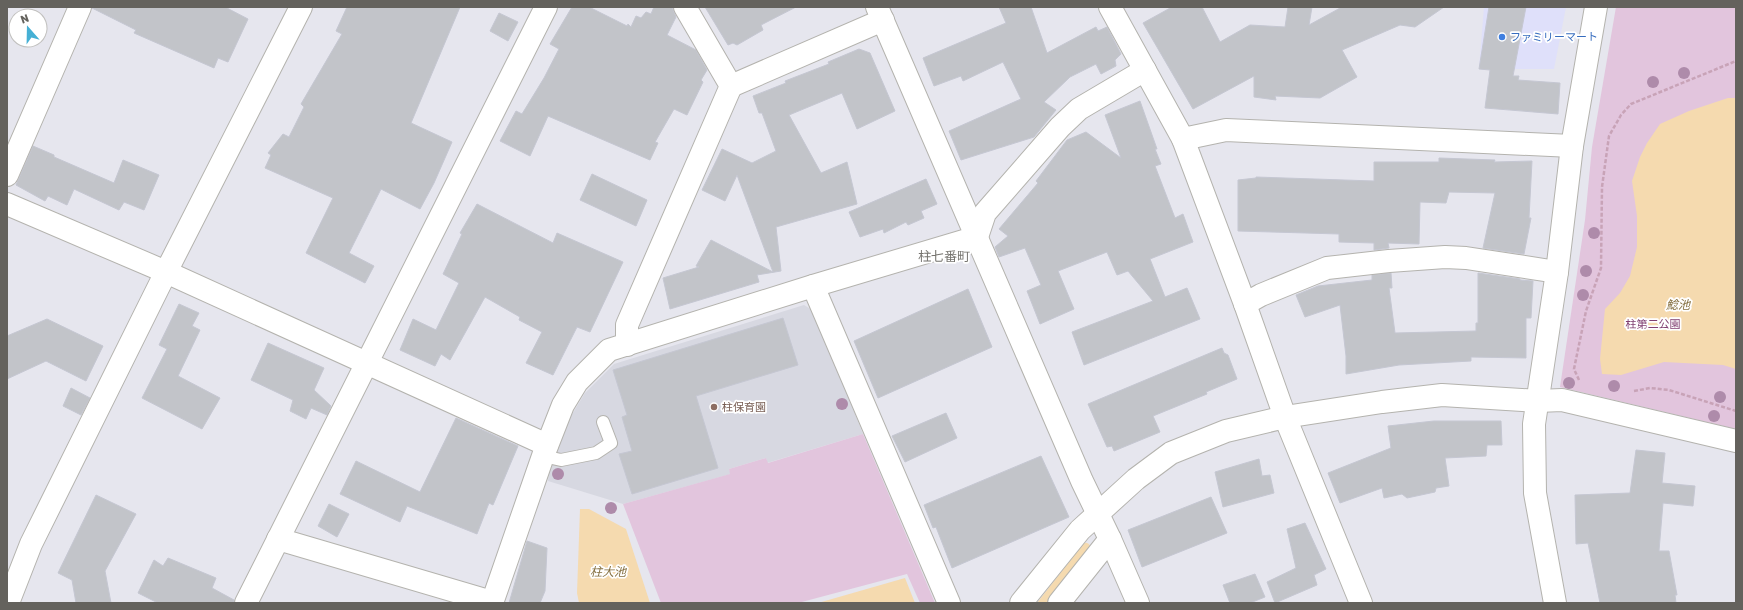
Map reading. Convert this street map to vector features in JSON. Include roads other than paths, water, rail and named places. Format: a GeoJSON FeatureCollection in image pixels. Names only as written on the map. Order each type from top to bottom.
{"type":"FeatureCollection","features":[{"type":"Feature","properties":{"kind":"street"},"geometry":{"type":"LineString","coordinates":[[7,175],[80,7]]}},
{"type":"Feature","properties":{"kind":"street"},"geometry":{"type":"LineString","coordinates":[[8,603],[31,544],[166,272],[301,7]]}},
{"type":"Feature","properties":{"kind":"street"},"geometry":{"type":"LineString","coordinates":[[246,603],[546,7]]}},
{"type":"Feature","properties":{"kind":"street"},"geometry":{"type":"LineString","coordinates":[[685,7],[731,86]]}},
{"type":"Feature","properties":{"kind":"street"},"geometry":{"type":"LineString","coordinates":[[1110,7],[1182,139],[1245,304],[1285,417],[1361,603]]}},
{"type":"Feature","properties":{"kind":"street"},"geometry":{"type":"LineString","coordinates":[[1555,603],[1535,493],[1534,424],[1557,272],[1572,146],[1596,7]]}},
{"type":"Feature","properties":{"kind":"street"},"geometry":{"type":"LineString","coordinates":[[627,345],[627,325],[731,86],[880,13],[1082,481],[1138,603]]}},
{"type":"Feature","properties":{"kind":"street"},"geometry":{"type":"LineString","coordinates":[[977,237],[985,213],[1060,127],[1079,109],[1145,70]]}},
{"type":"Feature","properties":{"kind":"street"},"geometry":{"type":"LineString","coordinates":[[1182,139],[1226,130],[1572,146]]}},
{"type":"Feature","properties":{"kind":"street"},"geometry":{"type":"LineString","coordinates":[[7,204],[166,272],[366,364],[545,451]]}},
{"type":"Feature","properties":{"kind":"street"},"geometry":{"type":"LineString","coordinates":[[278,539],[492,602],[545,451],[563,405],[577,382],[609,350],[813,286],[977,237]]}},
{"type":"Feature","properties":{"kind":"street"},"geometry":{"type":"LineString","coordinates":[[1245,304],[1261,295],[1327,268],[1389,261],[1445,257],[1466,258],[1557,272]]}},
{"type":"Feature","properties":{"kind":"street"},"geometry":{"type":"LineString","coordinates":[[813,286],[949,603]]}},
{"type":"Feature","properties":{"kind":"street"},"geometry":{"type":"LineString","coordinates":[[1021,603],[1080,530],[1136,478],[1171,453],[1226,431],[1285,417],[1382,402],[1442,395],[1538,401],[1562,400],[1736,441]]}},
{"type":"Feature","properties":{"kind":"street"},"geometry":{"type":"LineString","coordinates":[[1059,603],[1110,540]]}},
{"type":"Feature","properties":{"kind":"lane"},"geometry":{"type":"LineString","coordinates":[[545,451],[561,460],[596,453],[611,443],[604,422]]}},
{"type":"Feature","properties":{"kind":"water","name":"鯰池"},"geometry":{"type":"Polygon","coordinates":[[[1728,98],[1736,98],[1736,369],[1723,365],[1664,362],[1621,375],[1602,374],[1600,359],[1605,309],[1620,293],[1630,276],[1637,247],[1637,216],[1632,181],[1640,157],[1647,143],[1660,124],[1689,111],[1728,98]]]}},
{"type":"Feature","properties":{"kind":"water","name":"柱大池"},"geometry":{"type":"Polygon","coordinates":[[[580,509],[589,509],[626,529],[650,603],[579,603],[577,593],[580,509]]]}},
{"type":"Feature","properties":{"kind":"water"},"geometry":{"type":"Polygon","coordinates":[[[905,578],[915,603],[818,603],[905,578]]]}},
{"type":"Feature","properties":{"kind":"waterway"},"geometry":{"type":"LineString","coordinates":[[1042,603],[1086,547]]}},
{"type":"Feature","properties":{"kind":"place","name":"ファミリーマート"},"geometry":{"type":"Point","coordinates":[1502,37]}},
{"type":"Feature","properties":{"kind":"place","name":"柱保育園"},"geometry":{"type":"Point","coordinates":[714,407]}},
{"type":"Feature","properties":{"kind":"district","name":"柱七番町"},"geometry":{"type":"Point","coordinates":[944,256]}},
{"type":"Feature","properties":{"kind":"park label","name":"柱第二公園"},"geometry":{"type":"Point","coordinates":[1653,324]}}]}
